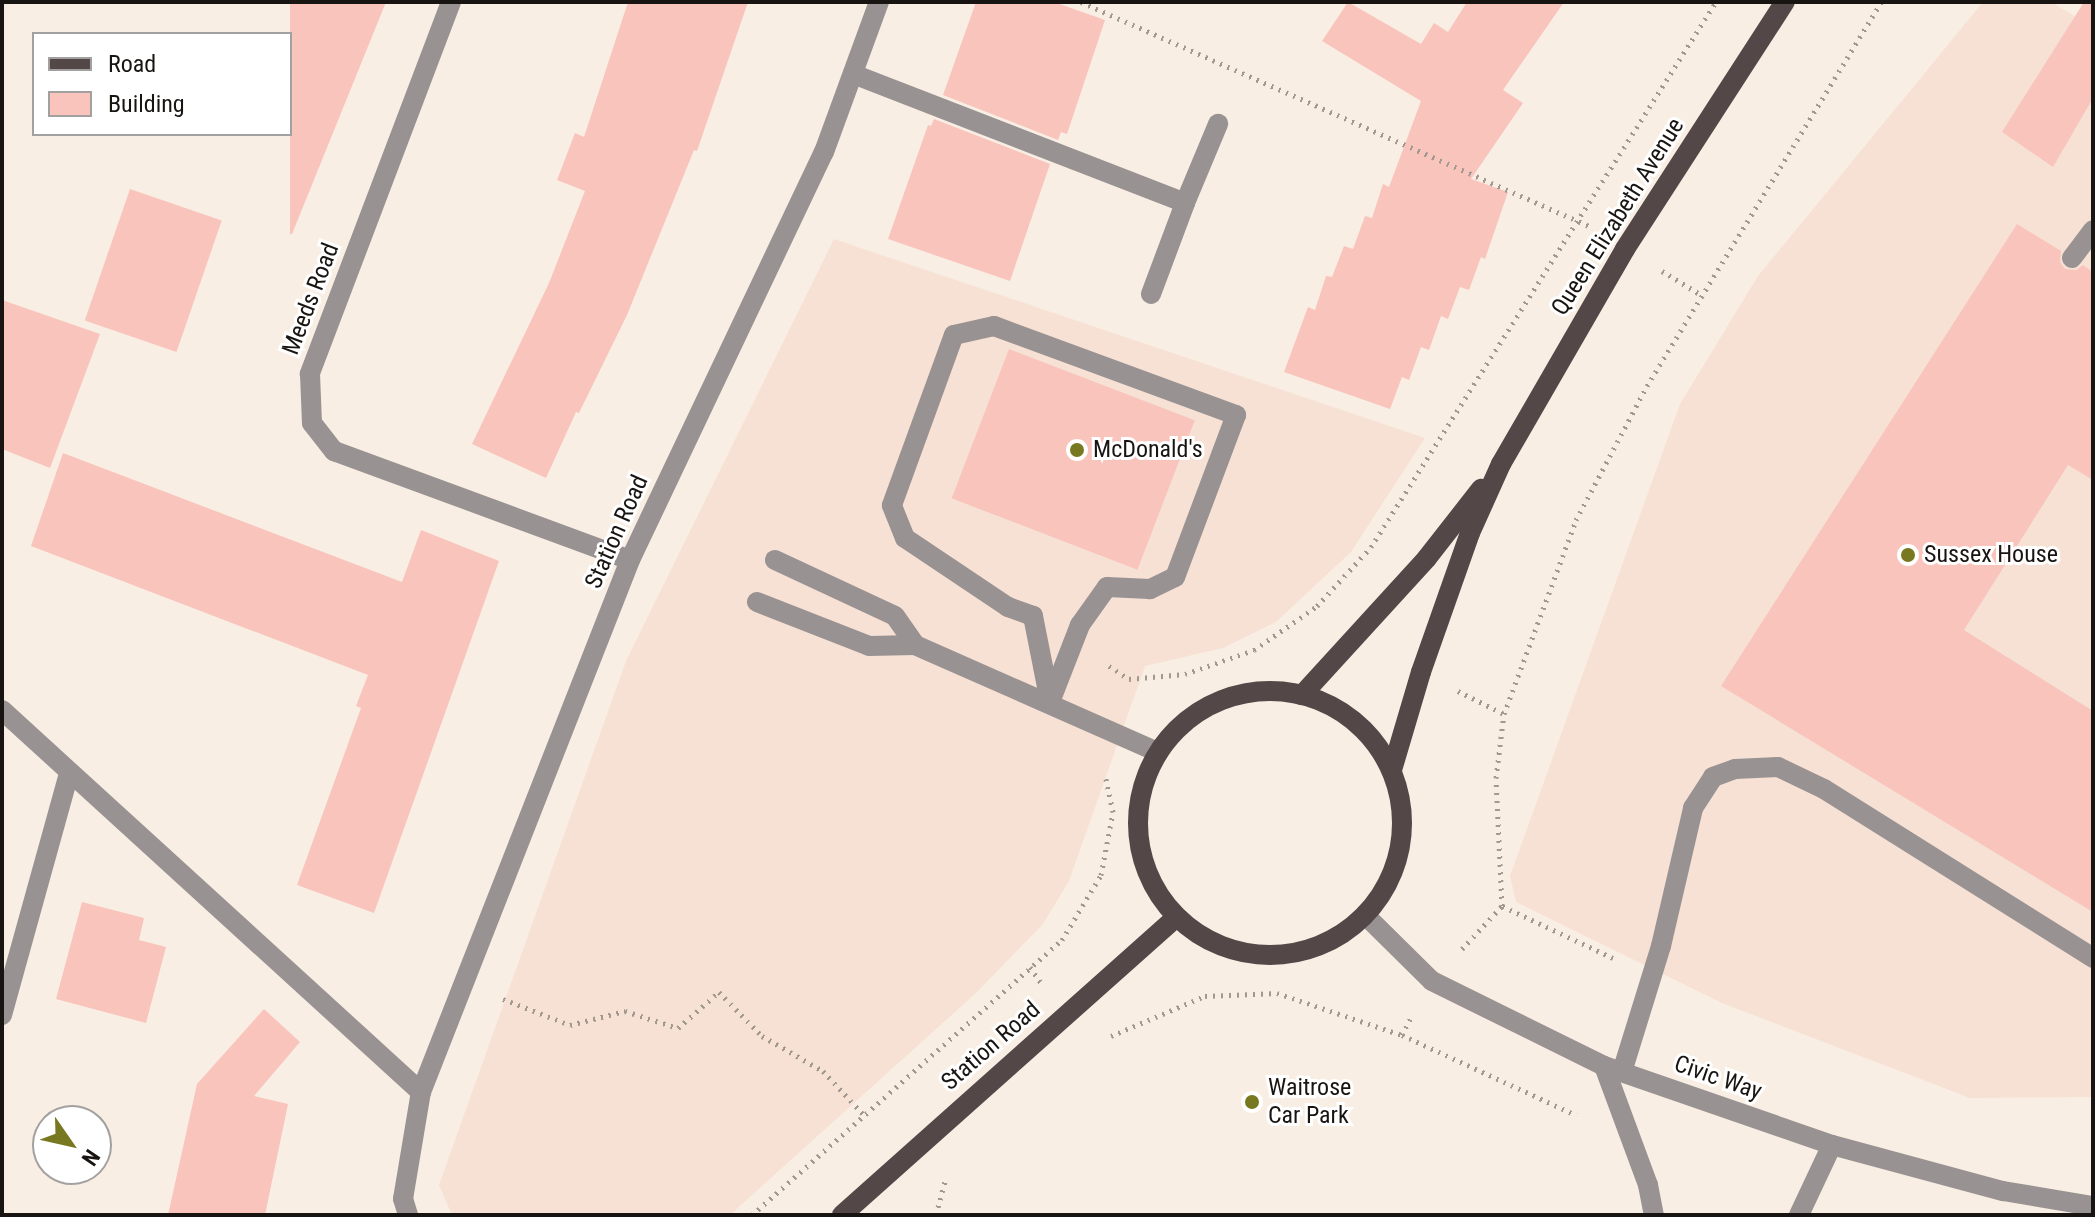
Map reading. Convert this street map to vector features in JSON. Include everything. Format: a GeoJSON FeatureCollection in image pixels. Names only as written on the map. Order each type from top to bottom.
{"type":"FeatureCollection","features":[{"type":"Feature","properties":{"kind":"main road","name":"Queen Elizabeth Avenue"},"geometry":{"type":"LineString","coordinates":[[1392,770],[1445,603],[1501,464],[1625,249],[1785,2]]}},
{"type":"Feature","properties":{"kind":"main road","name":"Queen Elizabeth Avenue"},"geometry":{"type":"LineString","coordinates":[[1302,695],[1427,558],[1501,464]]}},
{"type":"Feature","properties":{"kind":"main road"},"geometry":{"type":"LineString","coordinates":[[1278,691],[1302,695],[1327,704],[1356,721],[1379,744],[1392,770],[1401,804],[1401,844],[1387,881],[1365,915],[1336,937],[1302,951],[1266,955],[1203,940],[1160,898],[1146,871],[1138,837],[1142,788],[1158,752],[1176,730],[1197,712],[1222,699],[1245,693],[1278,691]]}},
{"type":"Feature","properties":{"kind":"main road","name":"Station Road"},"geometry":{"type":"LineString","coordinates":[[843,1215],[1177,917]]}},
{"type":"Feature","properties":{"kind":"street","name":"Meeds Road"},"geometry":{"type":"LineString","coordinates":[[451,2],[310,374],[312,423],[334,451],[630,560]]}},
{"type":"Feature","properties":{"kind":"street","name":"Station Road"},"geometry":{"type":"LineString","coordinates":[[408,1215],[403,1199],[421,1092],[630,560],[824,152],[879,2]]}},
{"type":"Feature","properties":{"kind":"street"},"geometry":{"type":"LineString","coordinates":[[853,74],[1185,203]]}},
{"type":"Feature","properties":{"kind":"street"},"geometry":{"type":"LineString","coordinates":[[1151,294],[1218,124]]}},
{"type":"Feature","properties":{"kind":"street"},"geometry":{"type":"LineString","coordinates":[[2072,258],[2093,230]]}},
{"type":"Feature","properties":{"kind":"street"},"geometry":{"type":"LineString","coordinates":[[994,326],[1236,415],[1175,577],[1150,589],[1107,587],[1080,625],[1050,702],[1033,616],[1008,607],[905,538],[892,505],[954,335],[994,326]]}},
{"type":"Feature","properties":{"kind":"street"},"geometry":{"type":"LineString","coordinates":[[775,560],[895,616],[915,645]]}},
{"type":"Feature","properties":{"kind":"street"},"geometry":{"type":"LineString","coordinates":[[757,602],[869,646],[915,645],[1158,752]]}},
{"type":"Feature","properties":{"kind":"street"},"geometry":{"type":"LineString","coordinates":[[2,710],[421,1092]]}},
{"type":"Feature","properties":{"kind":"street"},"geometry":{"type":"LineString","coordinates":[[1654,1215],[1613,1069],[1652,977],[1693,808],[1713,777],[1735,769],[1778,767],[1824,789],[2093,958]]}},
{"type":"Feature","properties":{"kind":"street"},"geometry":{"type":"LineString","coordinates":[[2,1015],[69,773]]}},
{"type":"Feature","properties":{"kind":"street","name":"Civic Way"},"geometry":{"type":"LineString","coordinates":[[1365,915],[1432,981],[1613,1069],[1832,1145],[2003,1191],[2093,1206]]}},
{"type":"Feature","properties":{"kind":"street"},"geometry":{"type":"LineString","coordinates":[[1799,1215],[1832,1145]]}},
{"type":"Feature","properties":{"kind":"street"},"geometry":{"type":"LineString","coordinates":[[1648,1185],[1666,1215]]}},
{"type":"Feature","properties":{"kind":"path"},"geometry":{"type":"LineString","coordinates":[[1081,2],[1577,217]]}},
{"type":"Feature","properties":{"kind":"path"},"geometry":{"type":"LineString","coordinates":[[1129,679],[1185,674],[1254,650],[1317,606],[1371,547],[1577,217],[1716,2]]}},
{"type":"Feature","properties":{"kind":"path"},"geometry":{"type":"LineString","coordinates":[[1652,977],[1502,906],[1496,778],[1504,714],[1576,520],[1633,413],[1881,2]]}},
{"type":"Feature","properties":{"kind":"path"},"geometry":{"type":"LineString","coordinates":[[752,1215],[1062,940],[1101,875],[1113,812],[1107,777],[1100,772]]}},
{"type":"Feature","properties":{"kind":"path"},"geometry":{"type":"LineString","coordinates":[[463,985],[570,1025],[625,1011],[678,1028],[719,992],[762,1036],[823,1071],[864,1115]]}},
{"type":"Feature","properties":{"kind":"path"},"geometry":{"type":"LineString","coordinates":[[1101,1042],[1205,996],[1277,993],[1402,1035],[1632,1141]]}},
{"type":"Feature","properties":{"kind":"shaded area"},"geometry":{"type":"Polygon","coordinates":[[[1983,2],[2051,2],[2093,27],[2093,1097],[1970,1098],[1722,1003],[1516,902],[1510,876],[1680,404],[1758,276],[1983,2]]]}},
{"type":"Feature","properties":{"kind":"shaded area"},"geometry":{"type":"Polygon","coordinates":[[[834,239],[1425,438],[1351,552],[1276,622],[1223,648],[1145,666],[1069,881],[1043,924],[976,993],[730,1215],[452,1215],[439,1185],[626,661],[834,239]]]}},
{"type":"Feature","properties":{"kind":"building"},"geometry":{"type":"Polygon","coordinates":[[[290,2],[386,2],[292,234],[292,32],[290,2]]]}},
{"type":"Feature","properties":{"kind":"building"},"geometry":{"type":"Polygon","coordinates":[[[628,2],[748,2],[697,151],[694,150],[627,315],[579,413],[576,412],[546,478],[472,444],[549,283],[585,191],[557,180],[575,133],[584,137],[628,2]]]}},
{"type":"Feature","properties":{"kind":"building"},"geometry":{"type":"Polygon","coordinates":[[[976,2],[1054,2],[1105,20],[1067,134],[1061,132],[1058,140],[943,95],[976,2]]]}},
{"type":"Feature","properties":{"kind":"building"},"geometry":{"type":"Polygon","coordinates":[[[1348,2],[1421,44],[1434,23],[1448,32],[1467,2],[1564,2],[1503,90],[1523,103],[1471,179],[1508,192],[1485,259],[1481,257],[1469,290],[1460,287],[1448,319],[1441,316],[1429,350],[1421,347],[1409,380],[1402,377],[1390,409],[1284,372],[1308,307],[1315,310],[1326,276],[1332,277],[1344,246],[1353,249],[1365,216],[1372,218],[1383,184],[1389,187],[1421,101],[1322,41],[1348,2]]]}},
{"type":"Feature","properties":{"kind":"building"},"geometry":{"type":"Polygon","coordinates":[[[2084,2],[2093,2],[2093,98],[2053,167],[2002,132],[2084,2]]]}},
{"type":"Feature","properties":{"kind":"building"},"geometry":{"type":"Polygon","coordinates":[[[934,119],[1050,164],[1010,281],[888,239],[928,125],[931,126],[934,119]]]}},
{"type":"Feature","properties":{"kind":"building"},"geometry":{"type":"Polygon","coordinates":[[[130,189],[222,221],[176,352],[85,320],[130,189]]]}},
{"type":"Feature","properties":{"kind":"building","name":"Sussex House"},"geometry":{"type":"Polygon","coordinates":[[[2017,224],[2061,251],[2060,262],[2065,269],[2076,270],[2083,265],[2093,272],[2093,480],[2068,465],[1964,630],[2093,711],[2093,912],[1721,686],[2017,224]]]}},
{"type":"Feature","properties":{"kind":"building"},"geometry":{"type":"Polygon","coordinates":[[[2,300],[100,334],[50,468],[2,449],[2,300]]]}},
{"type":"Feature","properties":{"kind":"building","name":"McDonald's"},"geometry":{"type":"Polygon","coordinates":[[[1009,349],[1195,420],[1137,570],[952,498],[1009,349]]]}},
{"type":"Feature","properties":{"kind":"building"},"geometry":{"type":"Polygon","coordinates":[[[63,453],[402,582],[421,530],[499,561],[374,913],[297,885],[361,708],[356,706],[368,675],[31,546],[63,453]]]}},
{"type":"Feature","properties":{"kind":"building"},"geometry":{"type":"Polygon","coordinates":[[[82,902],[144,918],[139,940],[166,947],[146,1023],[56,999],[82,902]]]}},
{"type":"Feature","properties":{"kind":"building"},"geometry":{"type":"Polygon","coordinates":[[[264,1009],[300,1042],[254,1096],[288,1104],[265,1215],[168,1215],[197,1084],[264,1009]]]}},
{"type":"Feature","properties":{"kind":"place","name":"McDonald's"},"geometry":{"type":"Point","coordinates":[1077,450]}},
{"type":"Feature","properties":{"kind":"place","name":"Sussex House"},"geometry":{"type":"Point","coordinates":[1908,555]}},
{"type":"Feature","properties":{"kind":"place","name":"Waitrose Car Park"},"geometry":{"type":"Point","coordinates":[1252,1102]}}]}
